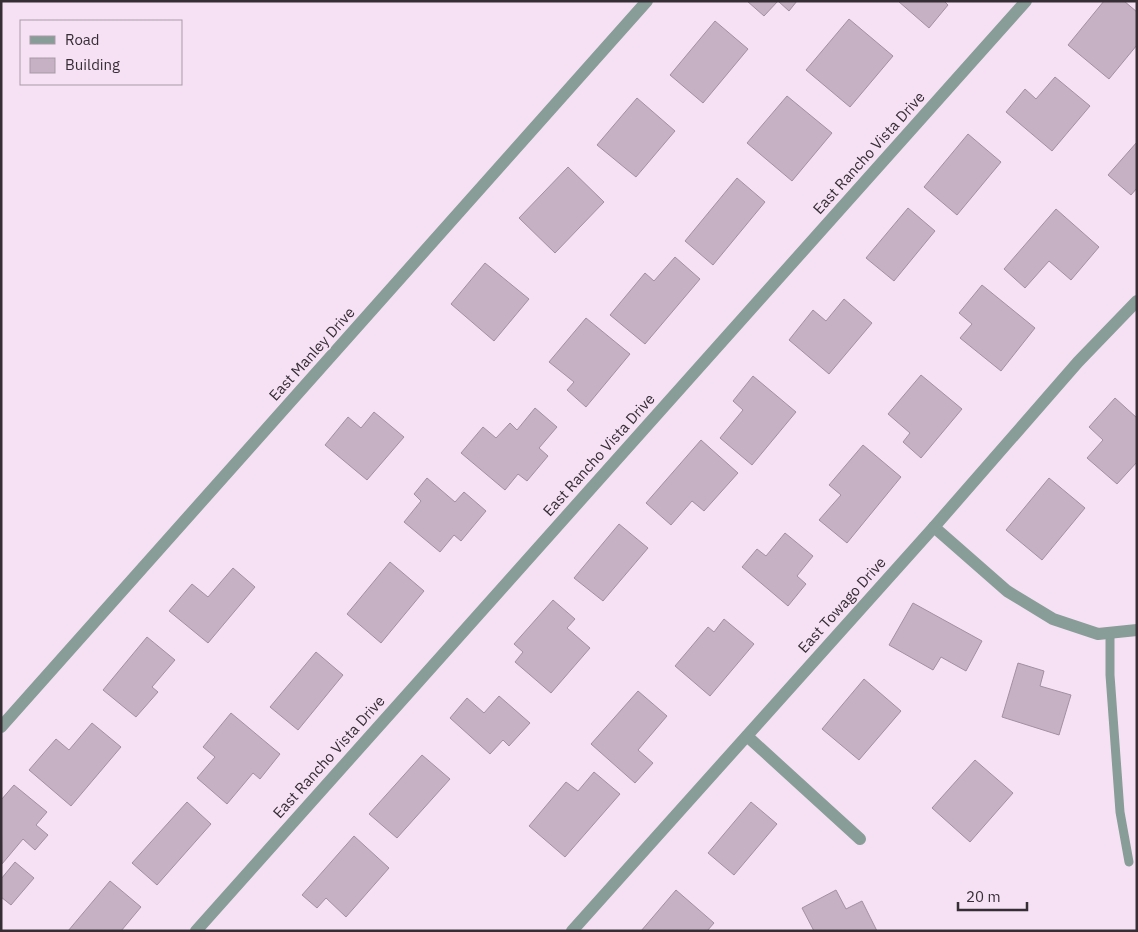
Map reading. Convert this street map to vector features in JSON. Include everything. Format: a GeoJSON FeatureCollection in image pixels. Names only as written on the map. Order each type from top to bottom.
{"type":"FeatureCollection","features":[{"type":"Feature","properties":{"kind":"street","name":"East Manley Drive"},"geometry":{"type":"LineString","coordinates":[[1,727],[647,1]]}},
{"type":"Feature","properties":{"kind":"street","name":"East Rancho Vista Drive"},"geometry":{"type":"LineString","coordinates":[[196,931],[1026,1]]}},
{"type":"Feature","properties":{"kind":"street","name":"East Towago Drive"},"geometry":{"type":"LineString","coordinates":[[572,931],[934,527],[1078,362],[1137,302]]}},
{"type":"Feature","properties":{"kind":"street"},"geometry":{"type":"LineString","coordinates":[[934,527],[1007,591],[1053,619],[1098,634],[1137,630]]}},
{"type":"Feature","properties":{"kind":"street"},"geometry":{"type":"LineString","coordinates":[[746,736],[860,839]]}},
{"type":"Feature","properties":{"kind":"lane"},"geometry":{"type":"LineString","coordinates":[[1110,632],[1110,676],[1120,812],[1129,862]]}},
{"type":"Feature","properties":{"kind":"building"},"geometry":{"type":"Polygon","coordinates":[[[747,1],[778,1],[764,16],[747,1]]]}},
{"type":"Feature","properties":{"kind":"building"},"geometry":{"type":"Polygon","coordinates":[[[778,1],[797,1],[789,11],[778,1]]]}},
{"type":"Feature","properties":{"kind":"building"},"geometry":{"type":"Polygon","coordinates":[[[898,1],[944,1],[948,5],[929,28],[898,1]]]}},
{"type":"Feature","properties":{"kind":"building"},"geometry":{"type":"Polygon","coordinates":[[[1104,1],[1124,1],[1137,12],[1137,45],[1109,79],[1068,45],[1104,1]]]}},
{"type":"Feature","properties":{"kind":"building"},"geometry":{"type":"Polygon","coordinates":[[[849,19],[893,56],[850,107],[806,70],[849,19]]]}},
{"type":"Feature","properties":{"kind":"building"},"geometry":{"type":"Polygon","coordinates":[[[715,21],[748,49],[703,103],[670,75],[715,21]]]}},
{"type":"Feature","properties":{"kind":"building"},"geometry":{"type":"Polygon","coordinates":[[[1055,77],[1090,106],[1052,151],[1006,112],[1025,89],[1036,99],[1055,77]]]}},
{"type":"Feature","properties":{"kind":"building"},"geometry":{"type":"Polygon","coordinates":[[[787,96],[832,133],[792,181],[747,143],[787,96]]]}},
{"type":"Feature","properties":{"kind":"building"},"geometry":{"type":"Polygon","coordinates":[[[637,98],[675,131],[636,177],[597,145],[637,98]]]}},
{"type":"Feature","properties":{"kind":"building"},"geometry":{"type":"Polygon","coordinates":[[[968,134],[1001,162],[957,215],[924,187],[968,134]]]}},
{"type":"Feature","properties":{"kind":"building"},"geometry":{"type":"Polygon","coordinates":[[[1137,142],[1137,188],[1131,195],[1108,175],[1137,142]]]}},
{"type":"Feature","properties":{"kind":"building"},"geometry":{"type":"Polygon","coordinates":[[[568,167],[604,202],[555,253],[519,218],[568,167]]]}},
{"type":"Feature","properties":{"kind":"building"},"geometry":{"type":"Polygon","coordinates":[[[737,178],[765,202],[713,265],[685,241],[737,178]]]}},
{"type":"Feature","properties":{"kind":"building"},"geometry":{"type":"Polygon","coordinates":[[[908,208],[935,231],[894,281],[866,258],[908,208]]]}},
{"type":"Feature","properties":{"kind":"building"},"geometry":{"type":"Polygon","coordinates":[[[1056,209],[1099,247],[1071,280],[1049,261],[1025,288],[1004,269],[1056,209]]]}},
{"type":"Feature","properties":{"kind":"building"},"geometry":{"type":"Polygon","coordinates":[[[675,257],[700,279],[645,344],[610,315],[645,273],[654,281],[675,257]]]}},
{"type":"Feature","properties":{"kind":"building"},"geometry":{"type":"Polygon","coordinates":[[[485,263],[529,299],[494,341],[451,304],[485,263]]]}},
{"type":"Feature","properties":{"kind":"building"},"geometry":{"type":"Polygon","coordinates":[[[982,285],[1035,328],[1001,371],[960,338],[972,324],[959,313],[982,285]]]}},
{"type":"Feature","properties":{"kind":"building"},"geometry":{"type":"Polygon","coordinates":[[[844,299],[872,323],[829,374],[789,340],[813,310],[826,321],[844,299]]]}},
{"type":"Feature","properties":{"kind":"building"},"geometry":{"type":"Polygon","coordinates":[[[586,318],[630,354],[586,407],[567,390],[574,382],[549,362],[586,318]]]}},
{"type":"Feature","properties":{"kind":"building"},"geometry":{"type":"Polygon","coordinates":[[[921,375],[962,409],[921,458],[903,442],[910,433],[888,414],[921,375]]]}},
{"type":"Feature","properties":{"kind":"building"},"geometry":{"type":"Polygon","coordinates":[[[753,376],[796,412],[752,465],[720,438],[743,410],[733,401],[753,376]]]}},
{"type":"Feature","properties":{"kind":"building"},"geometry":{"type":"Polygon","coordinates":[[[1115,398],[1137,418],[1137,462],[1117,484],[1087,458],[1103,440],[1089,427],[1115,398]]]}},
{"type":"Feature","properties":{"kind":"building"},"geometry":{"type":"Polygon","coordinates":[[[535,408],[557,427],[539,448],[548,456],[527,481],[518,474],[505,490],[461,453],[483,427],[496,438],[510,423],[517,430],[535,408]]]}},
{"type":"Feature","properties":{"kind":"building"},"geometry":{"type":"Polygon","coordinates":[[[374,412],[404,437],[367,480],[325,445],[348,417],[361,428],[374,412]]]}},
{"type":"Feature","properties":{"kind":"building"},"geometry":{"type":"Polygon","coordinates":[[[701,440],[738,473],[704,511],[692,501],[671,525],[646,503],[701,440]]]}},
{"type":"Feature","properties":{"kind":"building"},"geometry":{"type":"Polygon","coordinates":[[[863,445],[901,477],[847,543],[819,520],[841,495],[829,485],[863,445]]]}},
{"type":"Feature","properties":{"kind":"building"},"geometry":{"type":"Polygon","coordinates":[[[427,478],[455,502],[464,492],[486,511],[461,541],[454,535],[440,552],[404,522],[421,501],[414,494],[427,478]]]}},
{"type":"Feature","properties":{"kind":"building"},"geometry":{"type":"Polygon","coordinates":[[[1049,478],[1085,508],[1042,560],[1006,530],[1049,478]]]}},
{"type":"Feature","properties":{"kind":"building"},"geometry":{"type":"Polygon","coordinates":[[[619,524],[648,548],[603,601],[574,578],[619,524]]]}},
{"type":"Feature","properties":{"kind":"building"},"geometry":{"type":"Polygon","coordinates":[[[785,533],[813,556],[797,576],[806,584],[788,606],[742,567],[757,549],[766,556],[785,533]]]}},
{"type":"Feature","properties":{"kind":"building"},"geometry":{"type":"Polygon","coordinates":[[[390,562],[424,591],[381,643],[347,614],[390,562]]]}},
{"type":"Feature","properties":{"kind":"building"},"geometry":{"type":"Polygon","coordinates":[[[233,568],[255,587],[208,643],[169,611],[192,584],[208,597],[233,568]]]}},
{"type":"Feature","properties":{"kind":"building"},"geometry":{"type":"Polygon","coordinates":[[[553,600],[575,619],[567,628],[590,648],[551,693],[515,662],[523,652],[514,644],[553,600]]]}},
{"type":"Feature","properties":{"kind":"building"},"geometry":{"type":"Polygon","coordinates":[[[913,603],[982,641],[966,671],[941,657],[933,670],[889,645],[913,603]]]}},
{"type":"Feature","properties":{"kind":"building"},"geometry":{"type":"Polygon","coordinates":[[[724,619],[754,644],[710,696],[675,666],[708,627],[714,632],[724,619]]]}},
{"type":"Feature","properties":{"kind":"building"},"geometry":{"type":"Polygon","coordinates":[[[147,637],[175,660],[152,687],[158,692],[136,717],[103,690],[147,637]]]}},
{"type":"Feature","properties":{"kind":"building"},"geometry":{"type":"Polygon","coordinates":[[[316,652],[343,675],[298,730],[270,707],[316,652]]]}},
{"type":"Feature","properties":{"kind":"building"},"geometry":{"type":"Polygon","coordinates":[[[1018,663],[1044,671],[1040,686],[1071,695],[1059,735],[1002,717],[1018,663]]]}},
{"type":"Feature","properties":{"kind":"building"},"geometry":{"type":"Polygon","coordinates":[[[864,679],[901,711],[859,760],[822,729],[864,679]]]}},
{"type":"Feature","properties":{"kind":"building"},"geometry":{"type":"Polygon","coordinates":[[[638,691],[667,716],[638,750],[653,763],[635,783],[591,744],[638,691]]]}},
{"type":"Feature","properties":{"kind":"building"},"geometry":{"type":"Polygon","coordinates":[[[499,696],[530,723],[509,746],[503,740],[490,754],[450,718],[467,698],[484,713],[499,696]]]}},
{"type":"Feature","properties":{"kind":"building"},"geometry":{"type":"Polygon","coordinates":[[[231,713],[280,754],[260,779],[253,773],[227,804],[197,778],[215,757],[203,747],[231,713]]]}},
{"type":"Feature","properties":{"kind":"building"},"geometry":{"type":"Polygon","coordinates":[[[92,723],[121,747],[71,806],[29,770],[56,739],[69,750],[92,723]]]}},
{"type":"Feature","properties":{"kind":"building"},"geometry":{"type":"Polygon","coordinates":[[[422,755],[450,779],[397,838],[369,814],[422,755]]]}},
{"type":"Feature","properties":{"kind":"building"},"geometry":{"type":"Polygon","coordinates":[[[975,760],[1013,793],[970,842],[932,808],[975,760]]]}},
{"type":"Feature","properties":{"kind":"building"},"geometry":{"type":"Polygon","coordinates":[[[594,772],[620,794],[565,857],[529,826],[566,782],[578,791],[594,772]]]}},
{"type":"Feature","properties":{"kind":"building"},"geometry":{"type":"Polygon","coordinates":[[[14,785],[47,812],[36,825],[48,835],[35,850],[23,839],[2,864],[1,800],[14,785]]]}},
{"type":"Feature","properties":{"kind":"building"},"geometry":{"type":"Polygon","coordinates":[[[187,802],[211,824],[157,885],[132,863],[187,802]]]}},
{"type":"Feature","properties":{"kind":"building"},"geometry":{"type":"Polygon","coordinates":[[[751,802],[777,824],[734,875],[708,853],[751,802]]]}},
{"type":"Feature","properties":{"kind":"building"},"geometry":{"type":"Polygon","coordinates":[[[354,836],[389,868],[346,917],[326,898],[317,908],[302,895],[354,836]]]}},
{"type":"Feature","properties":{"kind":"building"},"geometry":{"type":"Polygon","coordinates":[[[15,862],[34,878],[11,905],[1,897],[1,879],[15,862]]]}},
{"type":"Feature","properties":{"kind":"building"},"geometry":{"type":"Polygon","coordinates":[[[110,881],[141,907],[121,931],[68,931],[110,881]]]}},
{"type":"Feature","properties":{"kind":"building"},"geometry":{"type":"Polygon","coordinates":[[[676,890],[714,923],[707,931],[641,931],[676,890]]]}},
{"type":"Feature","properties":{"kind":"building"},"geometry":{"type":"Polygon","coordinates":[[[836,890],[846,909],[862,901],[877,931],[814,931],[802,908],[836,890]]]}}]}
